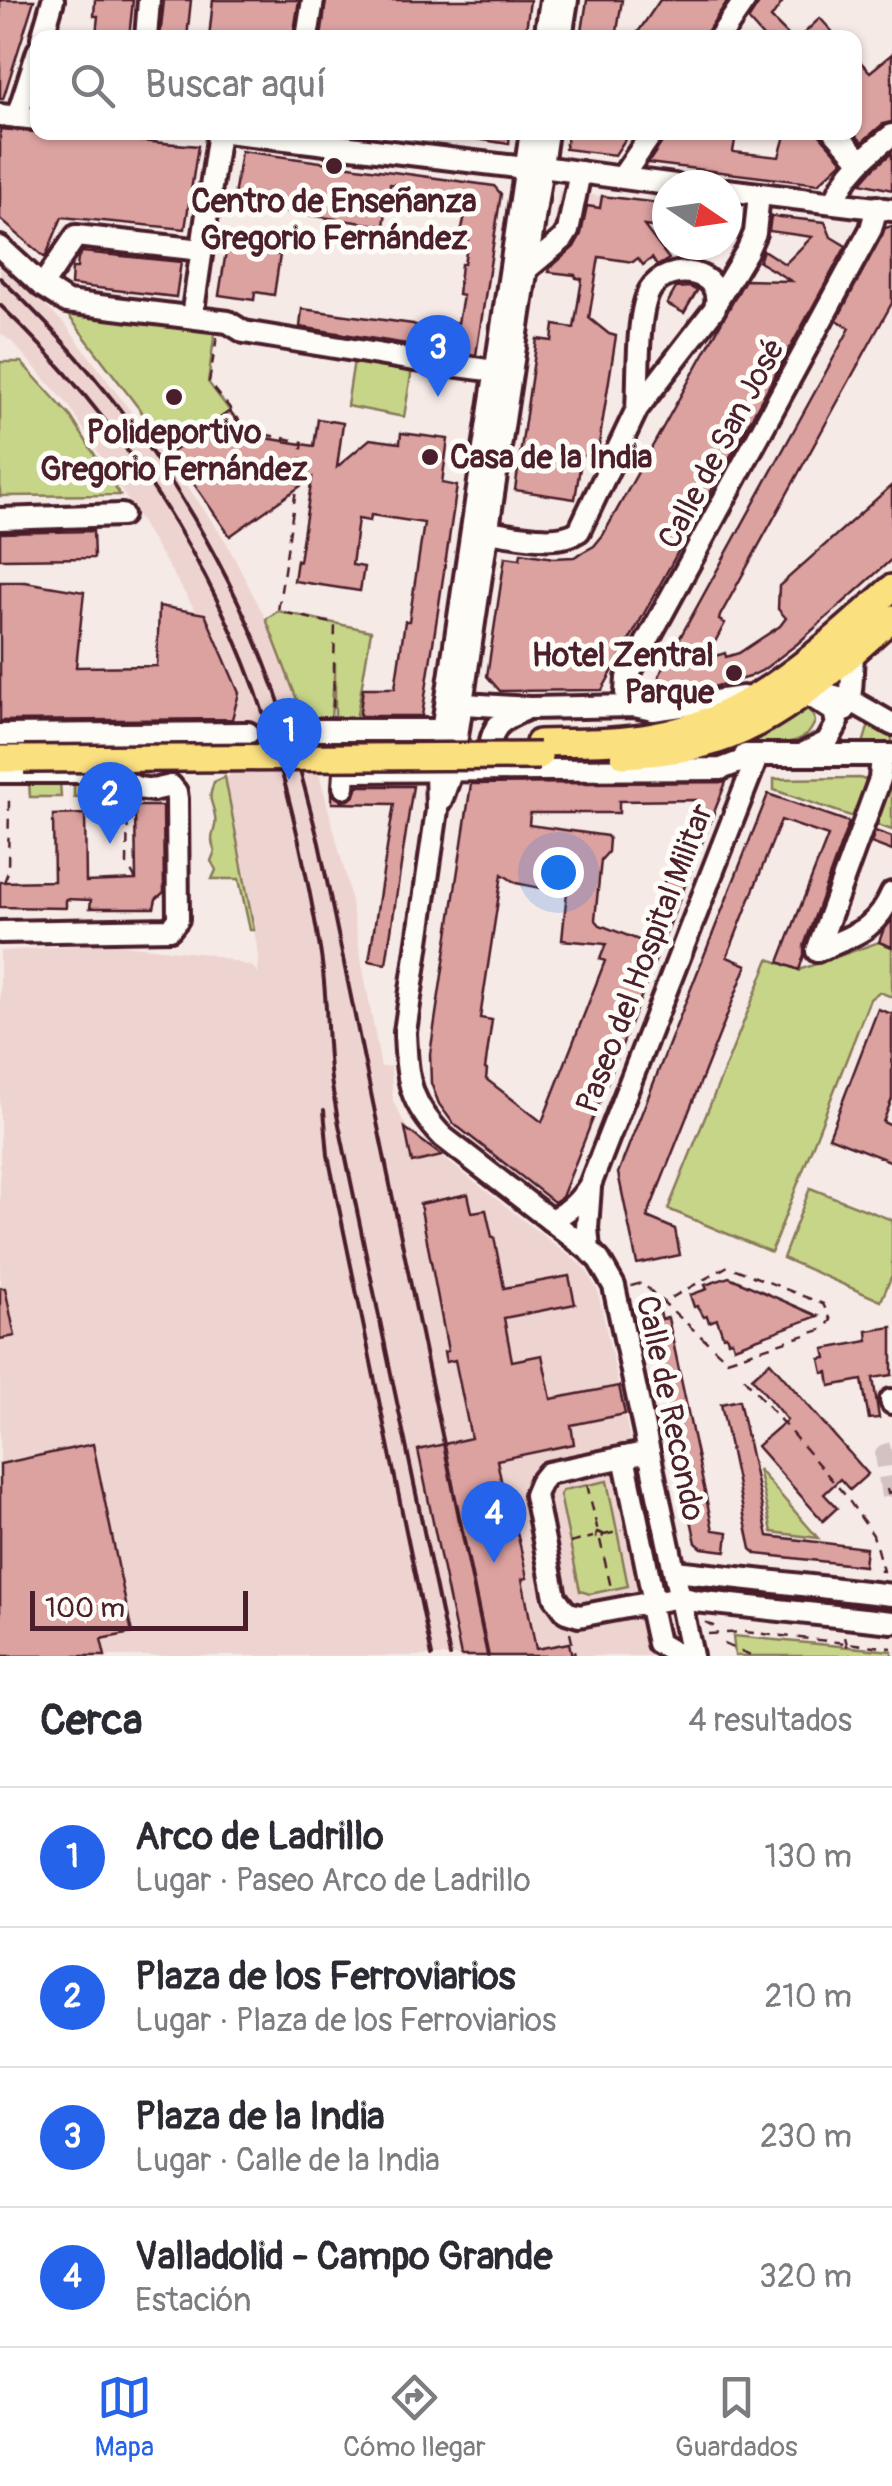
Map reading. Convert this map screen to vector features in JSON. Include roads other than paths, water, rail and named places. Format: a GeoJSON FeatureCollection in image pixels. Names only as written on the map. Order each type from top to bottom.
{"type":"FeatureCollection","features":[{"type":"Feature","properties":{"kind":"main road"},"geometry":{"type":"LineString","coordinates":[[539,750],[654,736],[723,716],[767,692],[892,588]]}},
{"type":"Feature","properties":{"kind":"main road"},"geometry":{"type":"LineString","coordinates":[[12,752],[663,753],[717,740],[780,709],[892,618]]}},
{"type":"Feature","properties":{"kind":"street"},"geometry":{"type":"LineString","coordinates":[[44,30],[53,0]]}},
{"type":"Feature","properties":{"kind":"street"},"geometry":{"type":"LineString","coordinates":[[147,30],[149,0]]}},
{"type":"Feature","properties":{"kind":"street"},"geometry":{"type":"LineString","coordinates":[[309,30],[313,0]]}},
{"type":"Feature","properties":{"kind":"street"},"geometry":{"type":"LineString","coordinates":[[546,30],[550,0]]}},
{"type":"Feature","properties":{"kind":"street"},"geometry":{"type":"LineString","coordinates":[[562,30],[566,0]]}},
{"type":"Feature","properties":{"kind":"street"},"geometry":{"type":"LineString","coordinates":[[731,30],[746,0]]}},
{"type":"Feature","properties":{"kind":"street"},"geometry":{"type":"LineString","coordinates":[[18,117],[30,77]]}},
{"type":"Feature","properties":{"kind":"street"},"geometry":{"type":"LineString","coordinates":[[835,202],[841,184],[861,160],[892,134]]}},
{"type":"Feature","properties":{"kind":"street"},"geometry":{"type":"LineString","coordinates":[[192,317],[222,140]]}},
{"type":"Feature","properties":{"kind":"street"},"geometry":{"type":"LineString","coordinates":[[322,140],[534,168],[578,182],[622,177],[652,182]]}},
{"type":"Feature","properties":{"kind":"street"},"geometry":{"type":"LineString","coordinates":[[444,771],[442,730],[453,703],[487,530],[531,242],[532,140]]}},
{"type":"Feature","properties":{"kind":"street"},"geometry":{"type":"LineString","coordinates":[[444,771],[495,370],[534,168],[544,140]]}},
{"type":"Feature","properties":{"kind":"street"},"geometry":{"type":"LineString","coordinates":[[622,177],[647,140]]}},
{"type":"Feature","properties":{"kind":"street"},"geometry":{"type":"LineString","coordinates":[[842,140],[861,160]]}},
{"type":"Feature","properties":{"kind":"street"},"geometry":{"type":"LineString","coordinates":[[531,242],[552,235],[578,182]]}},
{"type":"Feature","properties":{"kind":"street"},"geometry":{"type":"LineString","coordinates":[[526,269],[562,240],[570,225],[578,182]]}},
{"type":"Feature","properties":{"kind":"street"},"geometry":{"type":"LineString","coordinates":[[742,192],[884,208]]}},
{"type":"Feature","properties":{"kind":"street"},"geometry":{"type":"LineString","coordinates":[[487,530],[558,539],[576,533],[637,410],[710,316],[747,251],[755,233],[759,194]]}},
{"type":"Feature","properties":{"kind":"street","name":"Calle de San José"},"geometry":{"type":"LineString","coordinates":[[634,706],[626,692],[626,678],[884,208]]}},
{"type":"Feature","properties":{"kind":"street"},"geometry":{"type":"LineString","coordinates":[[42,286],[76,236],[202,250]]}},
{"type":"Feature","properties":{"kind":"street"},"geometry":{"type":"LineString","coordinates":[[0,248],[66,302],[228,322],[244,332],[495,370]]}},
{"type":"Feature","properties":{"kind":"street"},"geometry":{"type":"LineString","coordinates":[[637,410],[642,320],[650,291],[666,277],[690,273],[711,282],[717,301]]}},
{"type":"Feature","properties":{"kind":"street"},"geometry":{"type":"LineString","coordinates":[[0,519],[122,515]]}},
{"type":"Feature","properties":{"kind":"street"},"geometry":{"type":"LineString","coordinates":[[799,755],[827,742],[835,730],[837,718],[850,700],[854,650]]}},
{"type":"Feature","properties":{"kind":"street"},"geometry":{"type":"LineString","coordinates":[[453,703],[530,708],[634,706],[653,710],[784,690],[850,700],[892,724]]}},
{"type":"Feature","properties":{"kind":"street"},"geometry":{"type":"LineString","coordinates":[[804,692],[828,706],[837,718]]}},
{"type":"Feature","properties":{"kind":"street"},"geometry":{"type":"LineString","coordinates":[[500,770],[489,755],[496,725],[530,708]]}},
{"type":"Feature","properties":{"kind":"street"},"geometry":{"type":"LineString","coordinates":[[300,730],[442,730]]}},
{"type":"Feature","properties":{"kind":"street"},"geometry":{"type":"LineString","coordinates":[[0,735],[248,733]]}},
{"type":"Feature","properties":{"kind":"street"},"geometry":{"type":"LineString","coordinates":[[663,753],[887,755],[817,951],[868,928],[884,910],[892,893]]}},
{"type":"Feature","properties":{"kind":"street"},"geometry":{"type":"LineString","coordinates":[[344,786],[345,771],[721,768],[758,755]]}},
{"type":"Feature","properties":{"kind":"street","name":"Paseo del Hospital Militar"},"geometry":{"type":"LineString","coordinates":[[550,1220],[578,1204],[590,1184],[758,755]]}},
{"type":"Feature","properties":{"kind":"street","name":"Calle de Recondo"},"geometry":{"type":"LineString","coordinates":[[444,771],[405,1032],[412,1091],[425,1118],[444,1137],[590,1250],[604,1268],[614,1290],[675,1571],[706,1656]]}},
{"type":"Feature","properties":{"kind":"street"},"geometry":{"type":"LineString","coordinates":[[0,772],[104,772],[138,788],[153,790],[176,777],[178,920],[170,930],[0,932]]}},
{"type":"Feature","properties":{"kind":"street","name":"Paseo del Hospital Militar"},"geometry":{"type":"LineString","coordinates":[[590,1184],[590,1250]]}},
{"type":"Feature","properties":{"kind":"street"},"geometry":{"type":"LineString","coordinates":[[649,1452],[548,1474],[540,1483],[535,1495],[555,1597],[566,1612],[578,1616],[688,1599],[892,1622]]}},
{"type":"Feature","properties":{"kind":"street"},"geometry":{"type":"LineString","coordinates":[[624,1457],[658,1643],[689,1656]]}},
{"type":"Feature","properties":{"kind":"street"},"geometry":{"type":"LineString","coordinates":[[675,1571],[892,1595]]}},
{"type":"Feature","properties":{"kind":"street","name":"Calle de Recondo"},"geometry":{"type":"LineString","coordinates":[[688,1599],[689,1656]]}},
{"type":"Feature","properties":{"kind":"tunnel"},"geometry":{"type":"LineString","coordinates":[[248,733],[300,730]]}},
{"type":"Feature","properties":{"kind":"tunnel"},"geometry":{"type":"LineString","coordinates":[[892,1452],[885,1454],[892,1503]]}},
{"type":"Feature","properties":{"kind":"railway"},"geometry":{"type":"LineString","coordinates":[[0,278],[91,374],[170,479],[235,594],[284,717],[319,843],[488,1656]]}},
{"type":"Feature","properties":{"kind":"railway"},"geometry":{"type":"LineString","coordinates":[[0,305],[85,396],[159,497],[220,606],[266,721],[291,806],[310,892],[322,964],[337,1115],[450,1656]]}},
{"type":"Feature","properties":{"kind":"railway"},"geometry":{"type":"LineString","coordinates":[[324,1110],[328,1155],[432,1656]]}},
{"type":"Feature","properties":{"kind":"place","name":"Centro de Enseñanza Gregorio Fernández"},"geometry":{"type":"Point","coordinates":[334,166]}},
{"type":"Feature","properties":{"kind":"place","name":"Polideportivo Gregorio Fernández"},"geometry":{"type":"Point","coordinates":[174,397]}},
{"type":"Feature","properties":{"kind":"place","name":"Plaza de la India"},"geometry":{"type":"Point","coordinates":[438,397]}},
{"type":"Feature","properties":{"kind":"place","name":"Casa de la India"},"geometry":{"type":"Point","coordinates":[430,457]}},
{"type":"Feature","properties":{"kind":"place","name":"Hotel Zentral Parque"},"geometry":{"type":"Point","coordinates":[734,673]}},
{"type":"Feature","properties":{"kind":"place","name":"Arco de Ladrillo"},"geometry":{"type":"Point","coordinates":[289,780]}},
{"type":"Feature","properties":{"kind":"place","name":"Plaza de los Ferroviarios"},"geometry":{"type":"Point","coordinates":[110,844]}},
{"type":"Feature","properties":{"kind":"place","name":"Valladolid - Campo Grande"},"geometry":{"type":"Point","coordinates":[494,1563]}}]}
